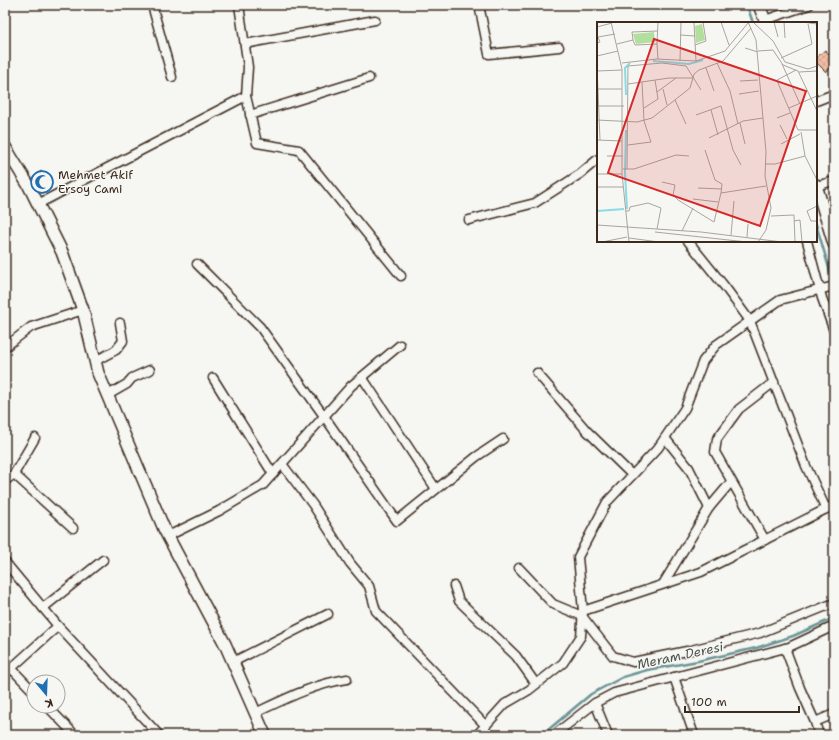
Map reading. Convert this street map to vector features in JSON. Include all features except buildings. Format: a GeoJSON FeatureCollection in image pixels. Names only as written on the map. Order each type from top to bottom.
{"type":"FeatureCollection","features":[{"type":"Feature","properties":{"kind":"street"},"geometry":{"type":"LineString","coordinates":[[152,5],[172,77]]}},
{"type":"Feature","properties":{"kind":"street"},"geometry":{"type":"LineString","coordinates":[[239,5],[248,67],[246,96],[257,143],[299,150],[401,276]]}},
{"type":"Feature","properties":{"kind":"street"},"geometry":{"type":"LineString","coordinates":[[479,5],[488,54],[558,47]]}},
{"type":"Feature","properties":{"kind":"street"},"geometry":{"type":"LineString","coordinates":[[759,5],[766,22],[809,5]]}},
{"type":"Feature","properties":{"kind":"street"},"geometry":{"type":"LineString","coordinates":[[245,44],[375,20]]}},
{"type":"Feature","properties":{"kind":"street"},"geometry":{"type":"LineString","coordinates":[[250,115],[316,93],[369,78]]}},
{"type":"Feature","properties":{"kind":"street"},"geometry":{"type":"LineString","coordinates":[[817,101],[834,94]]}},
{"type":"Feature","properties":{"kind":"street"},"geometry":{"type":"LineString","coordinates":[[38,204],[246,96]]}},
{"type":"Feature","properties":{"kind":"street"},"geometry":{"type":"LineString","coordinates":[[5,147],[38,204],[62,252],[83,310],[98,373],[168,536],[226,644],[265,735]]}},
{"type":"Feature","properties":{"kind":"street"},"geometry":{"type":"LineString","coordinates":[[469,220],[536,203],[580,174],[597,160]]}},
{"type":"Feature","properties":{"kind":"street"},"geometry":{"type":"LineString","coordinates":[[817,186],[834,181]]}},
{"type":"Feature","properties":{"kind":"street"},"geometry":{"type":"LineString","coordinates":[[817,189],[834,244]]}},
{"type":"Feature","properties":{"kind":"street"},"geometry":{"type":"LineString","coordinates":[[689,242],[726,287],[750,321],[806,466],[826,509]]}},
{"type":"Feature","properties":{"kind":"street"},"geometry":{"type":"LineString","coordinates":[[807,242],[828,287],[834,331]]}},
{"type":"Feature","properties":{"kind":"street"},"geometry":{"type":"LineString","coordinates":[[197,264],[260,327],[397,521],[476,457],[503,439]]}},
{"type":"Feature","properties":{"kind":"street"},"geometry":{"type":"LineString","coordinates":[[477,735],[505,704],[536,684],[563,663],[581,636],[582,614],[578,557],[607,502],[658,448],[685,408],[703,361],[716,345],[780,300],[828,287]]}},
{"type":"Feature","properties":{"kind":"street"},"geometry":{"type":"LineString","coordinates":[[5,347],[31,327],[83,310]]}},
{"type":"Feature","properties":{"kind":"street"},"geometry":{"type":"LineString","coordinates":[[96,361],[116,350],[123,341],[120,323]]}},
{"type":"Feature","properties":{"kind":"street"},"geometry":{"type":"LineString","coordinates":[[168,536],[219,512],[263,485],[351,386],[400,345]]}},
{"type":"Feature","properties":{"kind":"street"},"geometry":{"type":"LineString","coordinates":[[108,395],[127,384],[132,378],[150,370]]}},
{"type":"Feature","properties":{"kind":"street"},"geometry":{"type":"LineString","coordinates":[[537,373],[586,431],[632,475]]}},
{"type":"Feature","properties":{"kind":"street"},"geometry":{"type":"LineString","coordinates":[[362,377],[436,489]]}},
{"type":"Feature","properties":{"kind":"street"},"geometry":{"type":"LineString","coordinates":[[213,378],[274,474]]}},
{"type":"Feature","properties":{"kind":"street"},"geometry":{"type":"LineString","coordinates":[[765,540],[715,452],[717,439],[739,409],[774,382]]}},
{"type":"Feature","properties":{"kind":"street"},"geometry":{"type":"LineString","coordinates":[[5,481],[14,474],[35,438]]}},
{"type":"Feature","properties":{"kind":"street"},"geometry":{"type":"LineString","coordinates":[[664,438],[689,468],[709,508]]}},
{"type":"Feature","properties":{"kind":"street"},"geometry":{"type":"LineString","coordinates":[[282,464],[313,505],[350,563],[369,586],[376,611],[486,726]]}},
{"type":"Feature","properties":{"kind":"street"},"geometry":{"type":"LineString","coordinates":[[14,474],[73,528]]}},
{"type":"Feature","properties":{"kind":"street"},"geometry":{"type":"LineString","coordinates":[[664,584],[709,508],[732,482]]}},
{"type":"Feature","properties":{"kind":"street"},"geometry":{"type":"LineString","coordinates":[[582,614],[701,572],[834,504]]}},
{"type":"Feature","properties":{"kind":"street"},"geometry":{"type":"LineString","coordinates":[[43,608],[103,560]]}},
{"type":"Feature","properties":{"kind":"street"},"geometry":{"type":"LineString","coordinates":[[5,562],[58,626],[159,735]]}},
{"type":"Feature","properties":{"kind":"street"},"geometry":{"type":"LineString","coordinates":[[519,568],[553,604],[582,614],[613,656],[634,662],[760,633],[834,603]]}},
{"type":"Feature","properties":{"kind":"street"},"geometry":{"type":"LineString","coordinates":[[454,586],[459,601],[516,656],[536,684]]}},
{"type":"Feature","properties":{"kind":"street"},"geometry":{"type":"LineString","coordinates":[[233,662],[328,614]]}},
{"type":"Feature","properties":{"kind":"street"},"geometry":{"type":"LineString","coordinates":[[26,686],[8,671],[58,626]]}},
{"type":"Feature","properties":{"kind":"street"},"geometry":{"type":"LineString","coordinates":[[554,735],[595,703],[614,693],[785,648],[834,626]]}},
{"type":"Feature","properties":{"kind":"street"},"geometry":{"type":"LineString","coordinates":[[785,648],[819,735]]}},
{"type":"Feature","properties":{"kind":"street"},"geometry":{"type":"LineString","coordinates":[[674,677],[694,735]]}},
{"type":"Feature","properties":{"kind":"street"},"geometry":{"type":"LineString","coordinates":[[255,713],[329,681],[347,679]]}},
{"type":"Feature","properties":{"kind":"street"},"geometry":{"type":"LineString","coordinates":[[595,703],[608,735]]}},
{"type":"Feature","properties":{"kind":"street"},"geometry":{"type":"LineString","coordinates":[[55,714],[75,735]]}},
{"type":"Feature","properties":{"kind":"street"},"geometry":{"type":"LineString","coordinates":[[815,722],[834,714]]}},
{"type":"Feature","properties":{"kind":"waterway","name":"Meram Deresi"},"geometry":{"type":"LineString","coordinates":[[747,5],[753,22]]}},
{"type":"Feature","properties":{"kind":"waterway","name":"Meram Deresi"},"geometry":{"type":"LineString","coordinates":[[817,227],[834,285]]}},
{"type":"Feature","properties":{"kind":"waterway","name":"Meram Deresi"},"geometry":{"type":"LineString","coordinates":[[542,735],[591,694],[623,677],[647,670],[698,661],[756,648],[793,636],[834,618]]}},
{"type":"Feature","properties":{"kind":"place","name":"Mehmet Akif Ersoy Cami"},"geometry":{"type":"Point","coordinates":[42,182]}}]}
